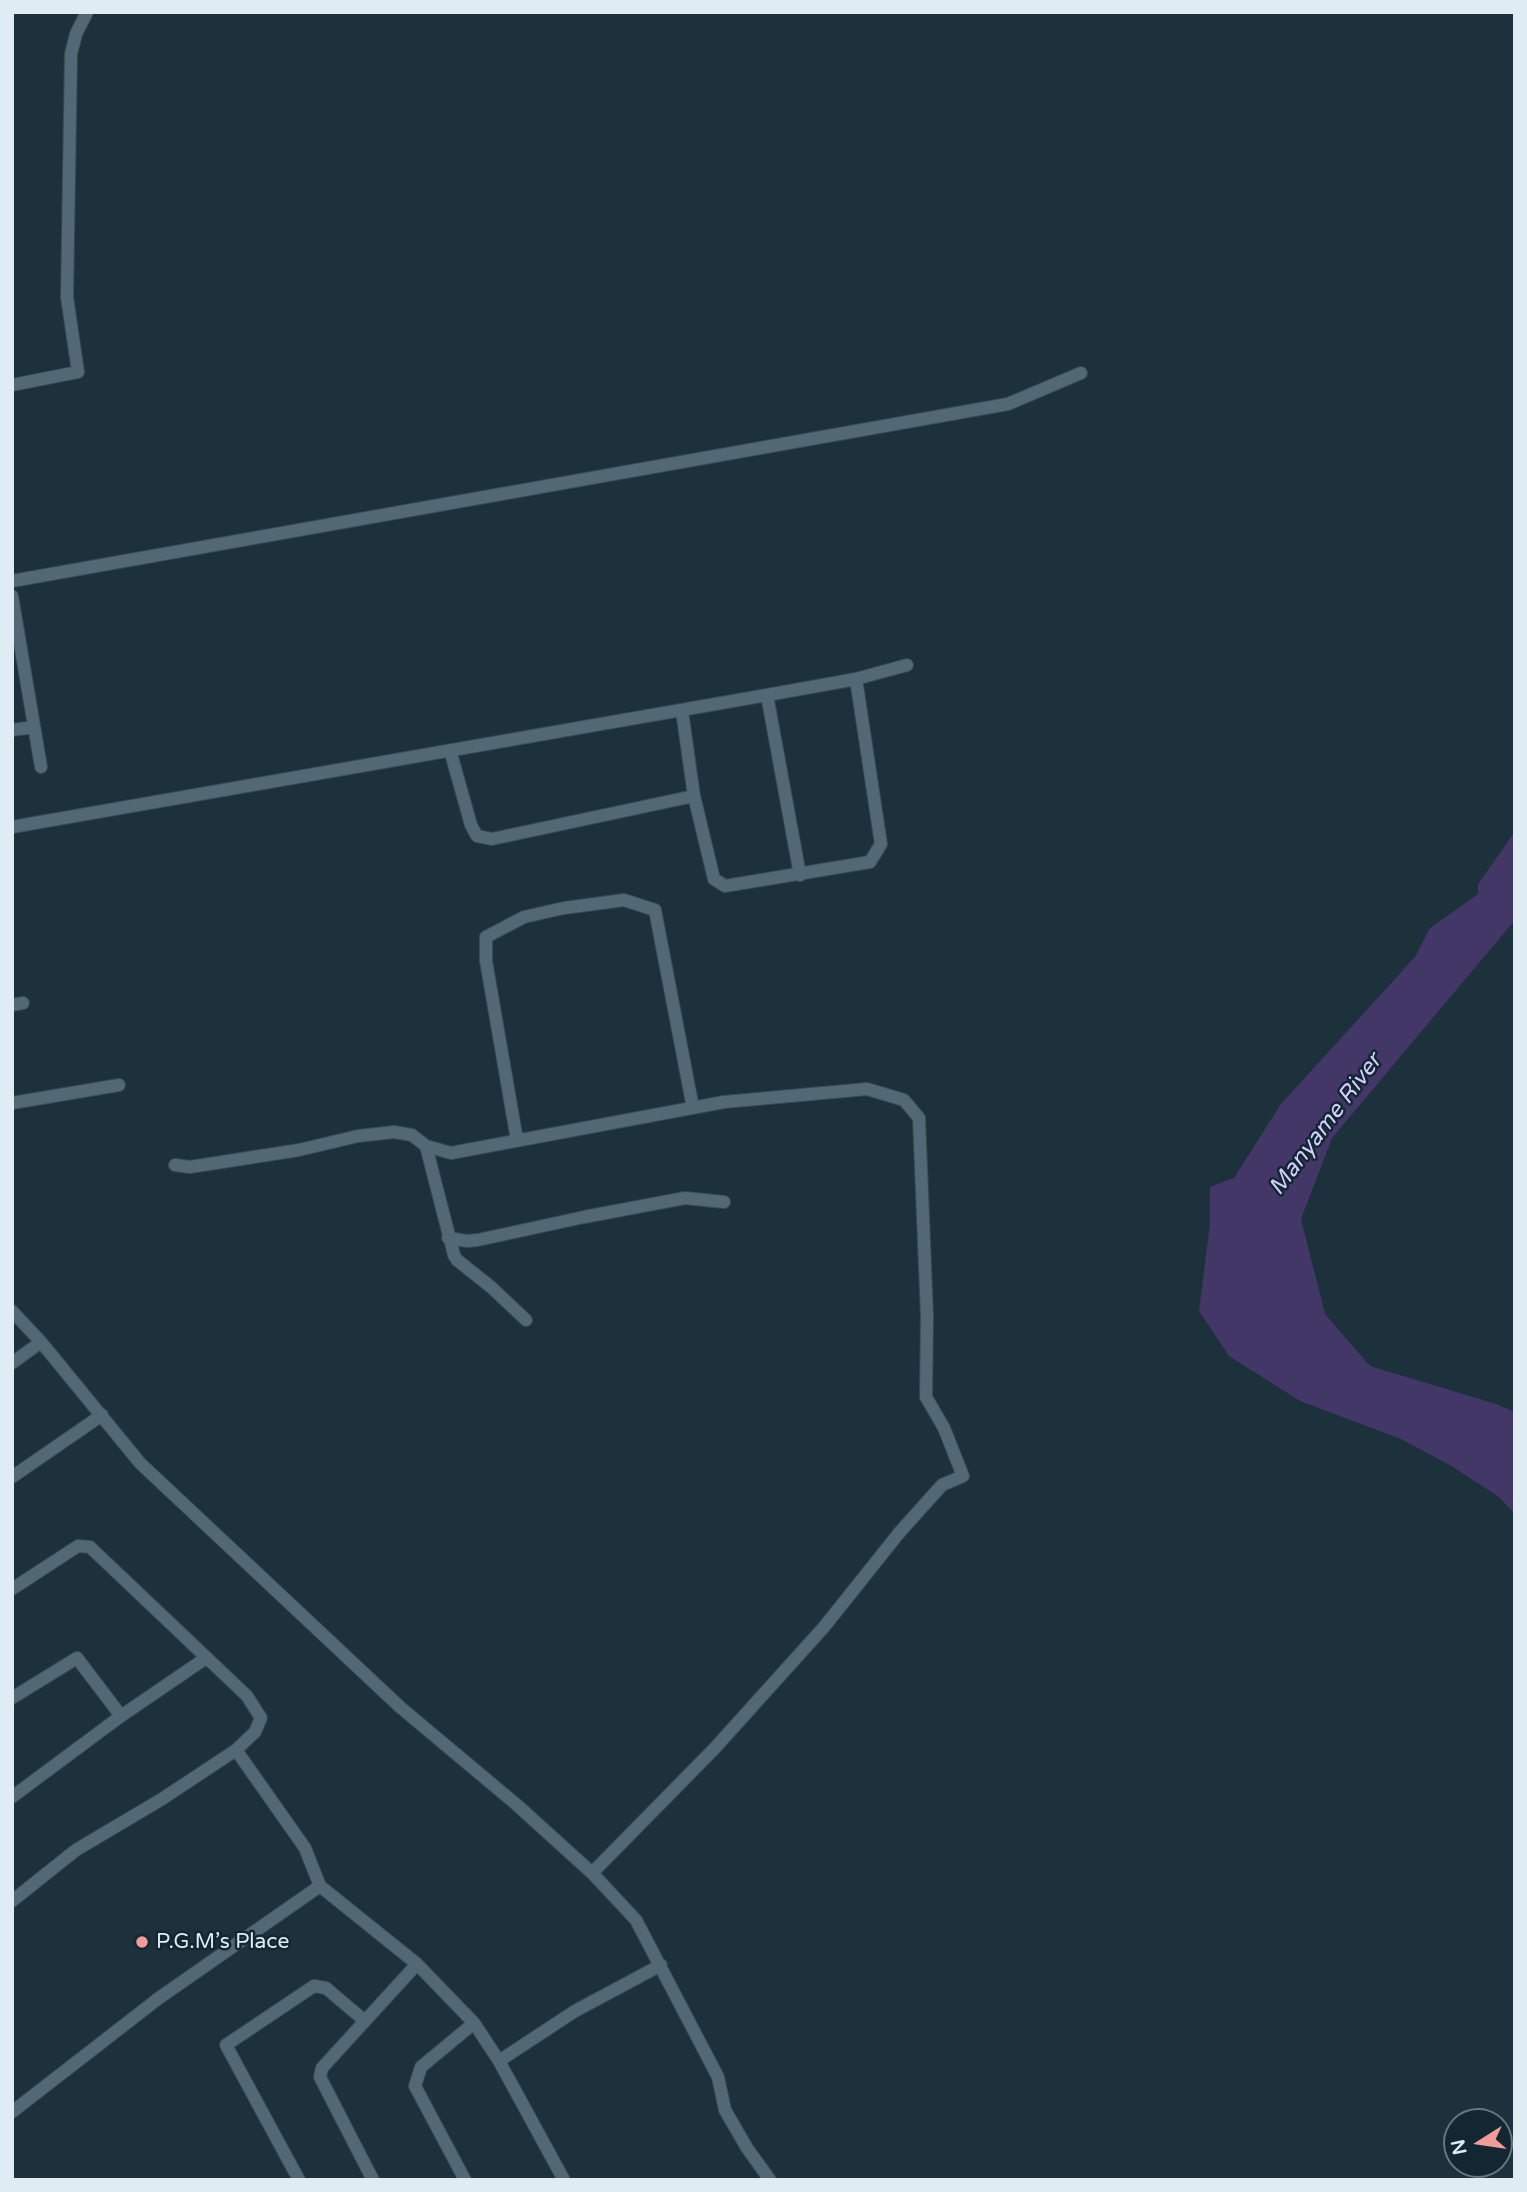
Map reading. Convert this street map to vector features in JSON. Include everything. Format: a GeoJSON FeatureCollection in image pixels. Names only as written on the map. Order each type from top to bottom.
{"type":"FeatureCollection","features":[{"type":"Feature","properties":{"kind":"street"},"geometry":{"type":"LineString","coordinates":[[12,385],[78,372],[67,297],[71,54],[87,12]]}},
{"type":"Feature","properties":{"kind":"street"},"geometry":{"type":"LineString","coordinates":[[12,581],[1008,404],[1081,373]]}},
{"type":"Feature","properties":{"kind":"street"},"geometry":{"type":"LineString","coordinates":[[12,596],[17,654],[41,767]]}},
{"type":"Feature","properties":{"kind":"street"},"geometry":{"type":"LineString","coordinates":[[12,827],[682,711],[856,679],[906,665]]}},
{"type":"Feature","properties":{"kind":"street"},"geometry":{"type":"LineString","coordinates":[[682,711],[694,796],[714,879],[725,886],[800,875],[870,862],[881,844],[856,679]]}},
{"type":"Feature","properties":{"kind":"street"},"geometry":{"type":"LineString","coordinates":[[767,695],[800,875]]}},
{"type":"Feature","properties":{"kind":"street"},"geometry":{"type":"LineString","coordinates":[[12,730],[34,727]]}},
{"type":"Feature","properties":{"kind":"street"},"geometry":{"type":"LineString","coordinates":[[450,750],[471,825],[477,836],[492,839],[694,796]]}},
{"type":"Feature","properties":{"kind":"street"},"geometry":{"type":"LineString","coordinates":[[517,1140],[485,961],[486,937],[524,917],[564,908],[624,900],[655,910],[693,1108]]}},
{"type":"Feature","properties":{"kind":"street"},"geometry":{"type":"LineString","coordinates":[[12,1103],[119,1085]]}},
{"type":"Feature","properties":{"kind":"street"},"geometry":{"type":"LineString","coordinates":[[175,1165],[190,1167],[299,1150],[358,1136],[394,1132],[412,1135],[426,1146],[451,1153],[724,1102],[867,1089],[904,1100],[919,1118],[927,1317],[926,1397],[947,1434],[963,1476],[942,1485],[866,1573],[838,1612],[704,1759],[592,1873]]}},
{"type":"Feature","properties":{"kind":"street"},"geometry":{"type":"LineString","coordinates":[[426,1146],[448,1238],[457,1260],[526,1320]]}},
{"type":"Feature","properties":{"kind":"street"},"geometry":{"type":"LineString","coordinates":[[448,1238],[478,1240],[685,1199],[724,1202]]}},
{"type":"Feature","properties":{"kind":"street"},"geometry":{"type":"LineString","coordinates":[[12,1311],[41,1342],[140,1463],[390,1698],[517,1805],[592,1873],[636,1920],[718,2077],[725,2110],[770,2180]]}},
{"type":"Feature","properties":{"kind":"street"},"geometry":{"type":"LineString","coordinates":[[12,1363],[41,1342]]}},
{"type":"Feature","properties":{"kind":"street"},"geometry":{"type":"LineString","coordinates":[[12,1477],[102,1415]]}},
{"type":"Feature","properties":{"kind":"street"},"geometry":{"type":"LineString","coordinates":[[12,1588],[78,1546],[90,1547],[247,1696],[261,1718],[255,1732],[236,1750],[162,1800],[76,1850],[12,1900]]}},
{"type":"Feature","properties":{"kind":"street"},"geometry":{"type":"LineString","coordinates":[[12,1698],[77,1658],[121,1716]]}},
{"type":"Feature","properties":{"kind":"street"},"geometry":{"type":"LineString","coordinates":[[12,1797],[205,1658]]}},
{"type":"Feature","properties":{"kind":"street"},"geometry":{"type":"LineString","coordinates":[[236,1750],[305,1848],[320,1886],[417,1964],[474,2023],[499,2061],[564,2180]]}},
{"type":"Feature","properties":{"kind":"street"},"geometry":{"type":"LineString","coordinates":[[12,2112],[159,1998],[320,1886]]}},
{"type":"Feature","properties":{"kind":"street"},"geometry":{"type":"LineString","coordinates":[[373,2180],[320,2077],[322,2068],[417,1964]]}},
{"type":"Feature","properties":{"kind":"street"},"geometry":{"type":"LineString","coordinates":[[499,2061],[575,2011],[661,1965]]}},
{"type":"Feature","properties":{"kind":"street"},"geometry":{"type":"LineString","coordinates":[[299,2180],[226,2045],[314,1986],[326,1988],[365,2021]]}},
{"type":"Feature","properties":{"kind":"street"},"geometry":{"type":"LineString","coordinates":[[465,2180],[415,2086],[421,2067],[474,2023]]}},
{"type":"Feature","properties":{"kind":"water","name":"Manyame River"},"geometry":{"type":"Polygon","coordinates":[[[1515,810],[1515,920],[1332,1138],[1301,1219],[1325,1314],[1370,1366],[1515,1412],[1515,1514],[1499,1497],[1450,1465],[1401,1439],[1300,1401],[1229,1356],[1199,1311],[1210,1224],[1210,1187],[1234,1178],[1281,1104],[1415,957],[1430,928],[1478,894],[1478,884],[1514,833],[1515,810]]]}},
{"type":"Feature","properties":{"kind":"place","name":"P.G.M’s Place"},"geometry":{"type":"Point","coordinates":[142,1942]}}]}
